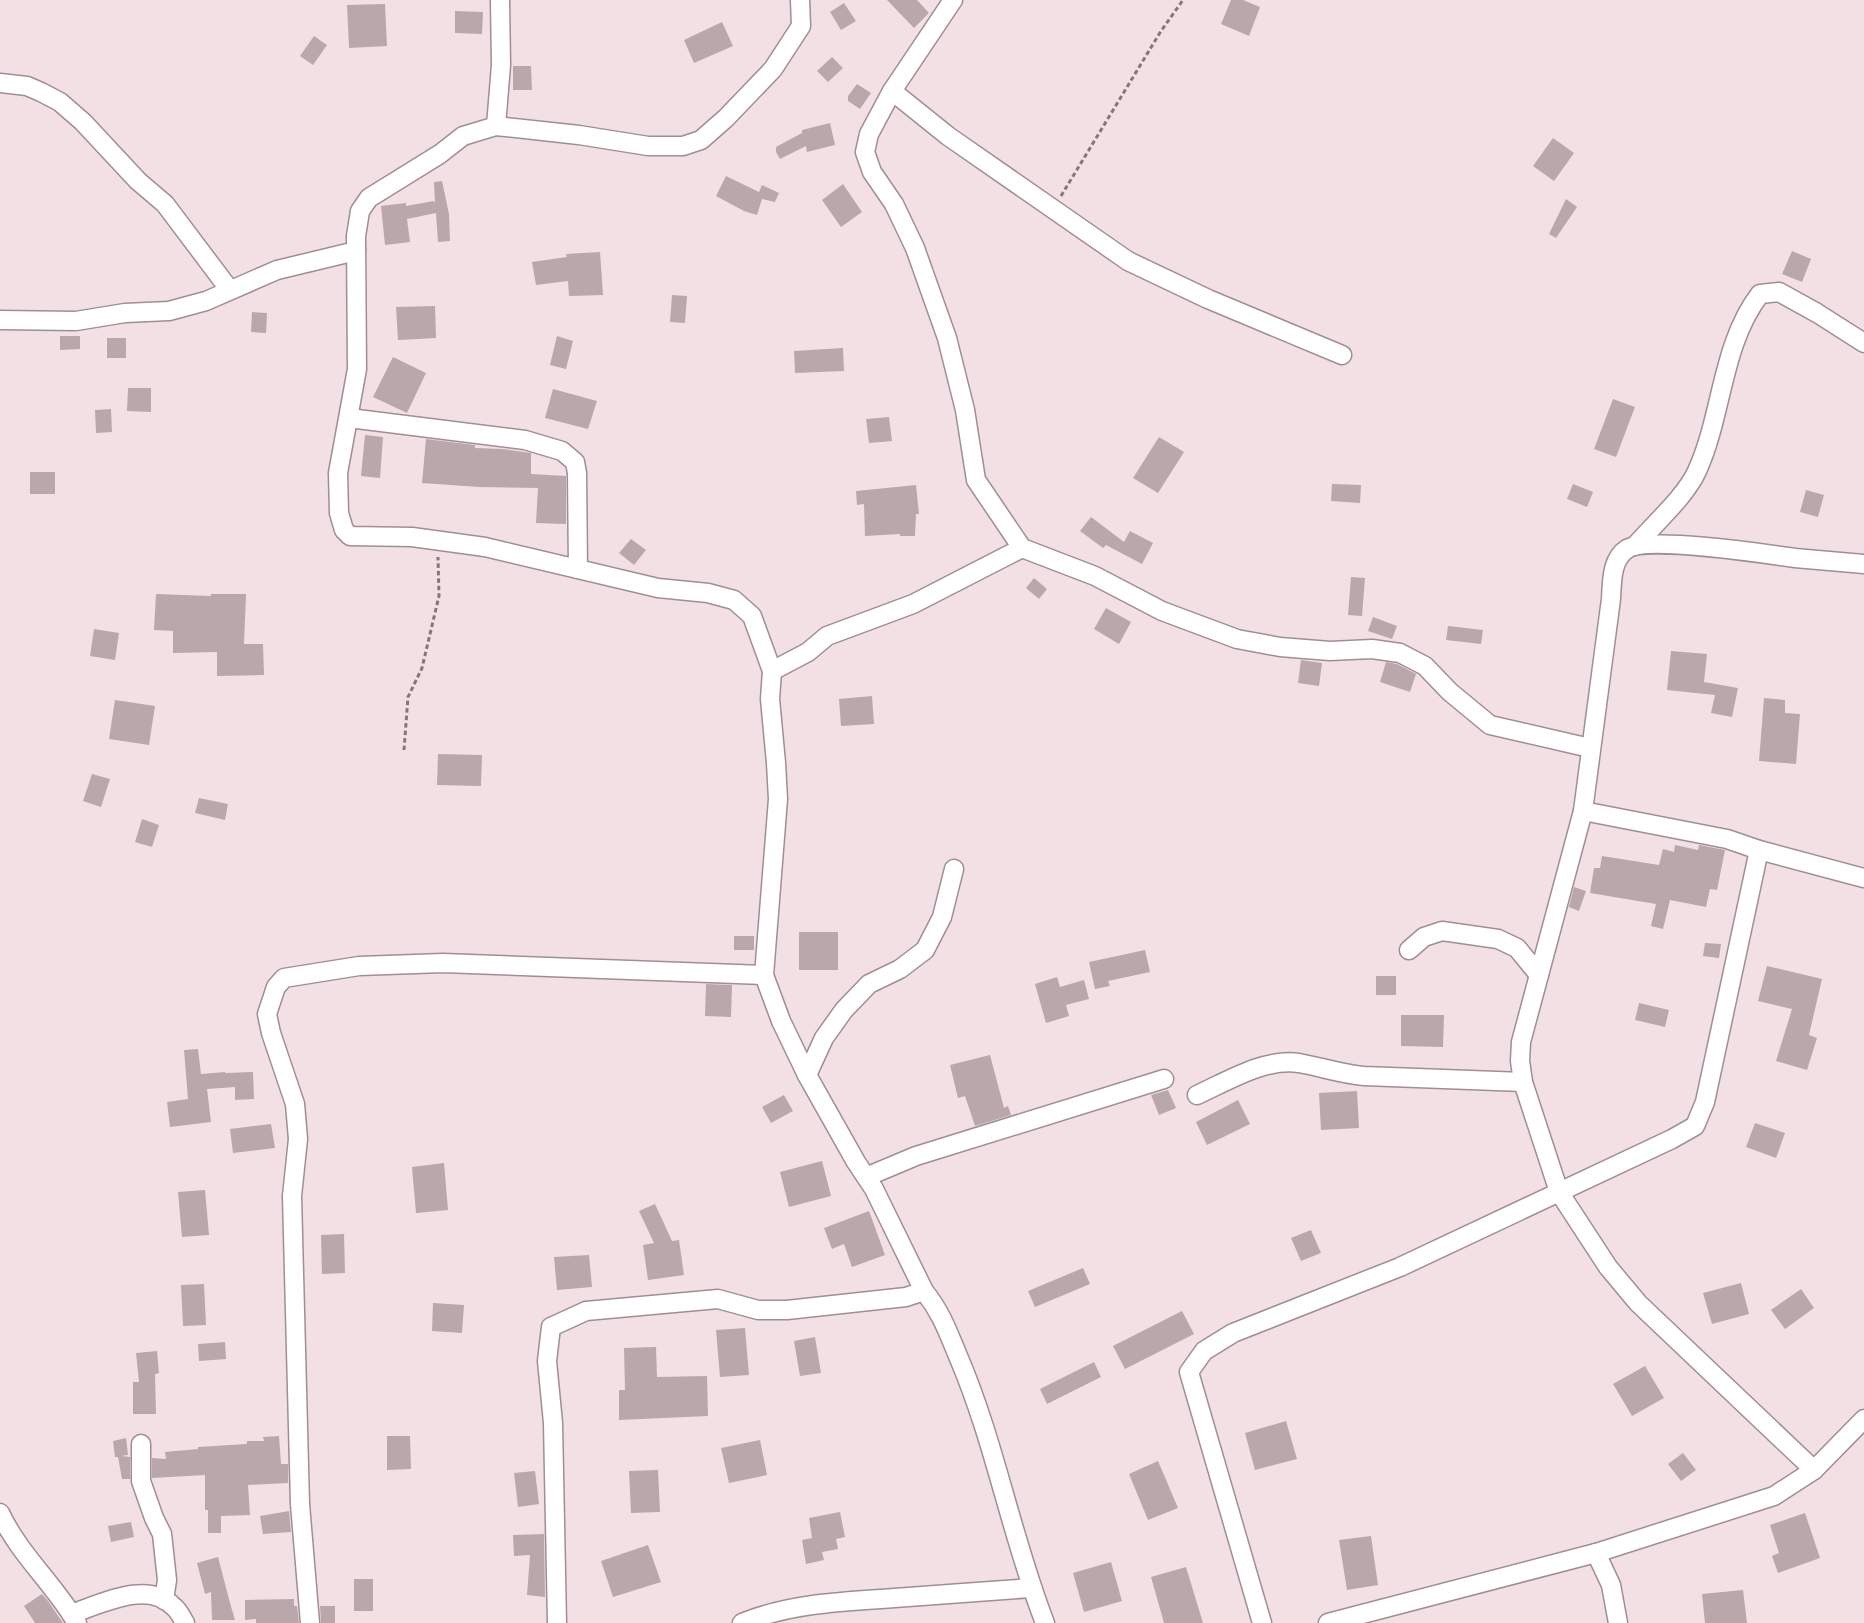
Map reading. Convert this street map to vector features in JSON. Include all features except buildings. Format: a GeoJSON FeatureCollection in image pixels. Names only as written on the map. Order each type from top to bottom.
{"type":"FeatureCollection","features":[{"type":"Feature","properties":{"kind":"street"},"geometry":{"type":"LineString","coordinates":[[496,126],[501,65],[500,0]]}},
{"type":"Feature","properties":{"kind":"street"},"geometry":{"type":"LineString","coordinates":[[800,0],[801,26],[773,69],[726,118],[701,140],[683,146],[648,146],[579,135],[496,126],[463,136],[440,154],[369,198],[360,211],[356,236],[357,369],[338,473],[339,513],[344,530],[350,536],[412,537],[485,547],[658,588],[708,593],[734,600],[752,616],[772,671],[770,699],[778,800],[764,975],[807,1075],[856,1162],[874,1189],[924,1291],[936,1306],[972,1389],[998,1470],[1031,1588],[1045,1623]]}},
{"type":"Feature","properties":{"kind":"street"},"geometry":{"type":"LineString","coordinates":[[953,0],[892,91],[869,134],[865,152],[872,172],[894,204],[915,248],[947,338],[965,410],[976,480],[1022,548],[1095,576],[1162,611],[1237,639],[1280,647],[1330,651],[1372,649],[1400,653],[1425,666],[1449,692],[1491,725],[1590,748]]}},
{"type":"Feature","properties":{"kind":"street"},"geometry":{"type":"LineString","coordinates":[[0,84],[27,86],[41,92],[60,102],[83,122],[138,181],[165,204],[229,289]]}},
{"type":"Feature","properties":{"kind":"street"},"geometry":{"type":"LineString","coordinates":[[892,91],[948,136],[1128,261],[1208,299],[1342,355]]}},
{"type":"Feature","properties":{"kind":"street"},"geometry":{"type":"LineString","coordinates":[[0,320],[76,321],[125,313],[169,310],[206,301],[277,270],[356,251]]}},
{"type":"Feature","properties":{"kind":"street"},"geometry":{"type":"LineString","coordinates":[[1635,546],[1678,498],[1696,473],[1713,422],[1731,350],[1748,310],[1760,294],[1779,292],[1864,343]]}},
{"type":"Feature","properties":{"kind":"street"},"geometry":{"type":"LineString","coordinates":[[349,418],[525,440],[562,451],[575,462],[577,473],[578,569]]}},
{"type":"Feature","properties":{"kind":"street"},"geometry":{"type":"LineString","coordinates":[[1814,1470],[1638,1303],[1608,1268],[1558,1192],[1522,1082],[1520,1060],[1521,1042],[1582,811],[1611,600],[1612,576],[1620,556],[1627,548],[1659,544],[1864,564]]}},
{"type":"Feature","properties":{"kind":"street"},"geometry":{"type":"LineString","coordinates":[[772,671],[808,652],[827,636],[913,604],[1022,548]]}},
{"type":"Feature","properties":{"kind":"street"},"geometry":{"type":"LineString","coordinates":[[1582,811],[1727,839],[1759,850],[1864,878]]}},
{"type":"Feature","properties":{"kind":"street"},"geometry":{"type":"LineString","coordinates":[[1262,1623],[1189,1371],[1204,1351],[1233,1333],[1400,1268],[1558,1192],[1636,1158],[1695,1126],[1706,1101],[1759,850]]}},
{"type":"Feature","properties":{"kind":"street"},"geometry":{"type":"LineString","coordinates":[[807,1075],[824,1038],[844,1010],[869,984],[900,969],[925,950],[942,917],[954,869]]}},
{"type":"Feature","properties":{"kind":"street"},"geometry":{"type":"LineString","coordinates":[[1409,950],[1424,937],[1442,931],[1498,939],[1517,948],[1539,975]]}},
{"type":"Feature","properties":{"kind":"street"},"geometry":{"type":"LineString","coordinates":[[310,1623],[300,1504],[292,1196],[298,1139],[295,1104],[267,1014],[276,987],[284,978],[359,966],[443,963],[764,975]]}},
{"type":"Feature","properties":{"kind":"street"},"geometry":{"type":"LineString","coordinates":[[1197,1095],[1262,1067],[1281,1063],[1298,1063],[1339,1073],[1364,1076],[1522,1082]]}},
{"type":"Feature","properties":{"kind":"street"},"geometry":{"type":"LineString","coordinates":[[866,1177],[916,1156],[1164,1079]]}},
{"type":"Feature","properties":{"kind":"street"},"geometry":{"type":"LineString","coordinates":[[557,1623],[553,1423],[547,1361],[550,1327],[586,1311],[718,1299],[758,1310],[787,1310],[906,1297],[924,1291]]}},
{"type":"Feature","properties":{"kind":"street"},"geometry":{"type":"LineString","coordinates":[[1328,1623],[1596,1552],[1774,1496],[1814,1470],[1862,1428]]}},
{"type":"Feature","properties":{"kind":"street"},"geometry":{"type":"LineString","coordinates":[[141,1444],[141,1481],[162,1534],[167,1580],[164,1600]]}},
{"type":"Feature","properties":{"kind":"street"},"geometry":{"type":"LineString","coordinates":[[0,1513],[28,1559],[62,1599],[74,1618],[118,1598],[136,1594],[157,1596],[174,1606],[184,1623]]}},
{"type":"Feature","properties":{"kind":"street"},"geometry":{"type":"LineString","coordinates":[[1596,1552],[1611,1585],[1618,1623]]}},
{"type":"Feature","properties":{"kind":"street"},"geometry":{"type":"LineString","coordinates":[[742,1623],[798,1607],[838,1602],[1031,1588]]}},
{"type":"Feature","properties":{"kind":"path"},"geometry":{"type":"LineString","coordinates":[[1059,212],[1061,193],[1161,30],[1183,0]]}},
{"type":"Feature","properties":{"kind":"path"},"geometry":{"type":"LineString","coordinates":[[404,750],[408,697],[422,668],[439,596],[438,541]]}}]}
